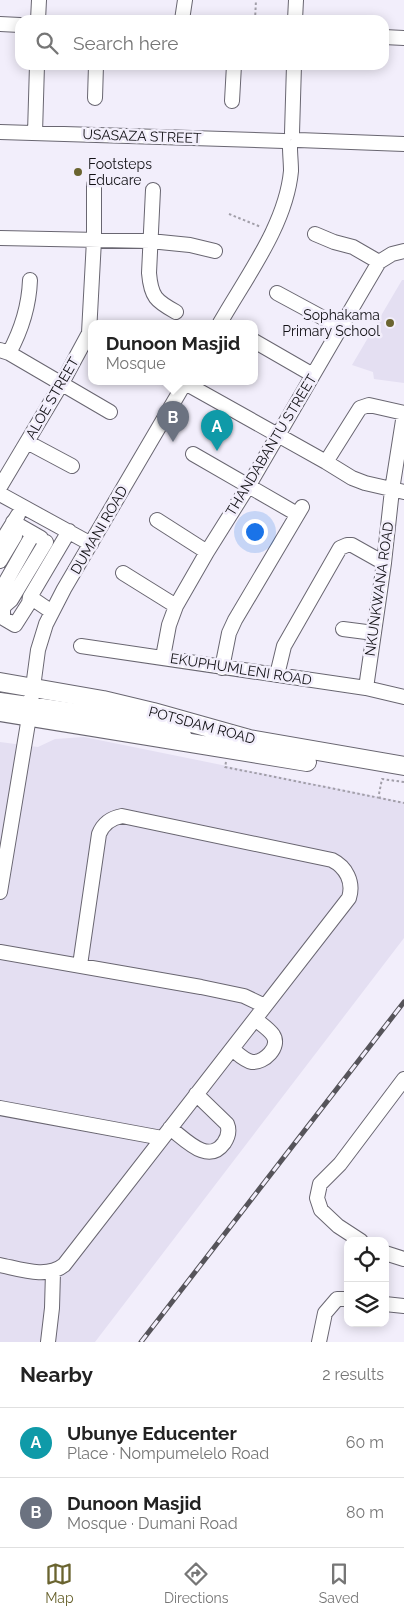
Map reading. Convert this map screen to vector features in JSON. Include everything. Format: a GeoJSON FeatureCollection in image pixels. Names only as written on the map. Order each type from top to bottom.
{"type":"FeatureCollection","features":[{"type":"Feature","properties":{"kind":"main road","name":"POTSDAM ROAD"},"geometry":{"type":"LineString","coordinates":[[0,682],[32,701],[212,747],[404,777]]}},
{"type":"Feature","properties":{"kind":"main road","name":"POTSDAM ROAD"},"geometry":{"type":"LineString","coordinates":[[0,712],[32,701],[103,700],[154,712],[249,739],[404,766]]}},
{"type":"Feature","properties":{"kind":"street"},"geometry":{"type":"LineString","coordinates":[[38,15],[39,0]]}},
{"type":"Feature","properties":{"kind":"street"},"geometry":{"type":"LineString","coordinates":[[183,15],[185,0]]}},
{"type":"Feature","properties":{"kind":"street"},"geometry":{"type":"LineString","coordinates":[[295,15],[296,0]]}},
{"type":"Feature","properties":{"kind":"street"},"geometry":{"type":"LineString","coordinates":[[0,24],[15,24]]}},
{"type":"Feature","properties":{"kind":"street"},"geometry":{"type":"LineString","coordinates":[[389,37],[404,38]]}},
{"type":"Feature","properties":{"kind":"street"},"geometry":{"type":"LineString","coordinates":[[35,133],[37,70]]}},
{"type":"Feature","properties":{"kind":"street"},"geometry":{"type":"LineString","coordinates":[[96,70],[96,98]]}},
{"type":"Feature","properties":{"kind":"street"},"geometry":{"type":"LineString","coordinates":[[232,101],[234,70]]}},
{"type":"Feature","properties":{"kind":"street"},"geometry":{"type":"LineString","coordinates":[[222,320],[272,234],[285,201],[291,170],[294,70]]}},
{"type":"Feature","properties":{"kind":"street","name":"USASAZA STREET"},"geometry":{"type":"LineString","coordinates":[[0,132],[404,144]]}},
{"type":"Feature","properties":{"kind":"street","name":"ALOE STREET"},"geometry":{"type":"LineString","coordinates":[[90,320],[94,240],[94,185]]}},
{"type":"Feature","properties":{"kind":"street"},"geometry":{"type":"LineString","coordinates":[[153,190],[149,273],[152,292],[159,303],[176,312]]}},
{"type":"Feature","properties":{"kind":"street"},"geometry":{"type":"LineString","coordinates":[[315,234],[353,247],[379,262],[392,254],[404,251]]}},
{"type":"Feature","properties":{"kind":"street"},"geometry":{"type":"LineString","coordinates":[[0,238],[150,241],[190,245],[215,251]]}},
{"type":"Feature","properties":{"kind":"street","name":"THANDABANTU STREET"},"geometry":{"type":"LineString","coordinates":[[163,657],[176,606],[379,262]]}},
{"type":"Feature","properties":{"kind":"street"},"geometry":{"type":"LineString","coordinates":[[30,280],[28,306],[24,323],[5,351],[110,412]]}},
{"type":"Feature","properties":{"kind":"street"},"geometry":{"type":"LineString","coordinates":[[277,293],[340,327]]}},
{"type":"Feature","properties":{"kind":"street","name":"ALOE STREET"},"geometry":{"type":"LineString","coordinates":[[0,486],[62,383],[88,335]]}},
{"type":"Feature","properties":{"kind":"street"},"geometry":{"type":"LineString","coordinates":[[258,343],[312,375]]}},
{"type":"Feature","properties":{"kind":"street","name":"DUMANI ROAD"},"geometry":{"type":"LineString","coordinates":[[0,892],[3,859],[32,701],[38,650],[46,624],[184,385]]}},
{"type":"Feature","properties":{"kind":"street"},"geometry":{"type":"LineString","coordinates":[[191,385],[352,478],[398,491]]}},
{"type":"Feature","properties":{"kind":"street"},"geometry":{"type":"LineString","coordinates":[[326,462],[360,408],[365,405],[374,406],[404,413]]}},
{"type":"Feature","properties":{"kind":"street","name":"NKUNKWANA ROAD"},"geometry":{"type":"LineString","coordinates":[[366,688],[384,563],[398,491],[404,413]]}},
{"type":"Feature","properties":{"kind":"street"},"geometry":{"type":"LineString","coordinates":[[27,442],[72,466]]}},
{"type":"Feature","properties":{"kind":"street"},"geometry":{"type":"LineString","coordinates":[[193,454],[300,511],[234,620],[228,633],[222,668]]}},
{"type":"Feature","properties":{"kind":"street"},"geometry":{"type":"LineString","coordinates":[[0,494],[91,544]]}},
{"type":"Feature","properties":{"kind":"street"},"geometry":{"type":"LineString","coordinates":[[23,505],[34,534],[30,596],[15,625],[3,618],[1,606],[34,534]]}},
{"type":"Feature","properties":{"kind":"street"},"geometry":{"type":"LineString","coordinates":[[157,520],[207,552]]}},
{"type":"Feature","properties":{"kind":"street"},"geometry":{"type":"LineString","coordinates":[[0,544],[34,534],[69,531]]}},
{"type":"Feature","properties":{"kind":"street"},"geometry":{"type":"LineString","coordinates":[[0,561],[34,534]]}},
{"type":"Feature","properties":{"kind":"street"},"geometry":{"type":"LineString","coordinates":[[0,576],[34,534]]}},
{"type":"Feature","properties":{"kind":"street"},"geometry":{"type":"LineString","coordinates":[[0,592],[34,534]]}},
{"type":"Feature","properties":{"kind":"street"},"geometry":{"type":"LineString","coordinates":[[277,674],[281,652],[287,639],[340,548],[352,545],[384,563]]}},
{"type":"Feature","properties":{"kind":"street"},"geometry":{"type":"LineString","coordinates":[[123,573],[176,606]]}},
{"type":"Feature","properties":{"kind":"street"},"geometry":{"type":"LineString","coordinates":[[30,596],[52,612]]}},
{"type":"Feature","properties":{"kind":"street"},"geometry":{"type":"LineString","coordinates":[[343,629],[374,633]]}},
{"type":"Feature","properties":{"kind":"street","name":"EKUPHUMLENI ROAD"},"geometry":{"type":"LineString","coordinates":[[81,646],[366,688],[402,697]]}},
{"type":"Feature","properties":{"kind":"street"},"geometry":{"type":"LineString","coordinates":[[0,690],[32,701]]}},
{"type":"Feature","properties":{"kind":"street"},"geometry":{"type":"LineString","coordinates":[[0,700],[32,701],[117,711],[224,738],[294,753],[404,771]]}},
{"type":"Feature","properties":{"kind":"street"},"geometry":{"type":"LineString","coordinates":[[0,1265],[40,1272],[53,1272],[64,1266],[349,898],[351,892],[350,881],[341,867],[332,860],[122,816],[114,818],[106,823],[99,834],[80,965]]}},
{"type":"Feature","properties":{"kind":"street"},"geometry":{"type":"LineString","coordinates":[[0,952],[244,996],[265,1006]]}},
{"type":"Feature","properties":{"kind":"street"},"geometry":{"type":"LineString","coordinates":[[232,1049],[249,1061],[255,1062],[266,1056],[274,1047],[276,1043],[274,1036],[255,1019]]}},
{"type":"Feature","properties":{"kind":"street"},"geometry":{"type":"LineString","coordinates":[[355,1237],[338,1226],[321,1210],[317,1198],[320,1184],[340,1164],[404,1080]]}},
{"type":"Feature","properties":{"kind":"street"},"geometry":{"type":"LineString","coordinates":[[0,1108],[166,1133],[201,1151],[209,1153],[217,1151],[226,1141],[229,1130],[227,1124],[196,1094]]}},
{"type":"Feature","properties":{"kind":"street"},"geometry":{"type":"LineString","coordinates":[[389,1255],[404,1259]]}},
{"type":"Feature","properties":{"kind":"street"},"geometry":{"type":"LineString","coordinates":[[48,1342],[52,1308],[53,1272]]}},
{"type":"Feature","properties":{"kind":"street"},"geometry":{"type":"LineString","coordinates":[[319,1342],[325,1313],[329,1306],[337,1299],[344,1299]]}},
{"type":"Feature","properties":{"kind":"street"},"geometry":{"type":"LineString","coordinates":[[389,1304],[404,1306]]}},
{"type":"Feature","properties":{"kind":"path"},"geometry":{"type":"LineString","coordinates":[[255,15],[256,0]]}},
{"type":"Feature","properties":{"kind":"path"},"geometry":{"type":"LineString","coordinates":[[229,214],[257,225],[272,234]]}},
{"type":"Feature","properties":{"kind":"path"},"geometry":{"type":"LineString","coordinates":[[226,758],[225,767],[404,803]]}},
{"type":"Feature","properties":{"kind":"path"},"geometry":{"type":"LineString","coordinates":[[380,798],[382,780],[404,782]]}},
{"type":"Feature","properties":{"kind":"shaded area","name":"Sophakama Primary School"},"geometry":{"type":"Polygon","coordinates":[[[402,280],[404,280],[404,383],[374,379],[373,372],[352,365],[402,280]]]}},
{"type":"Feature","properties":{"kind":"shaded area"},"geometry":{"type":"Polygon","coordinates":[[[84,737],[404,802],[404,938],[95,1342],[0,1342],[0,742],[38,747],[55,739],[84,737]]]}},
{"type":"Feature","properties":{"kind":"railway"},"geometry":{"type":"LineString","coordinates":[[141,1342],[404,1002]]}},
{"type":"Feature","properties":{"kind":"place","name":"Footsteps Educare"},"geometry":{"type":"Point","coordinates":[78,172]}},
{"type":"Feature","properties":{"kind":"place","name":"Sophakama Primary School"},"geometry":{"type":"Point","coordinates":[390,323]}},
{"type":"Feature","properties":{"kind":"place","name":"Dunoon Masjid"},"geometry":{"type":"Point","coordinates":[173,442]}},
{"type":"Feature","properties":{"kind":"place","name":"Ubunye Educenter"},"geometry":{"type":"Point","coordinates":[217,451]}}]}
